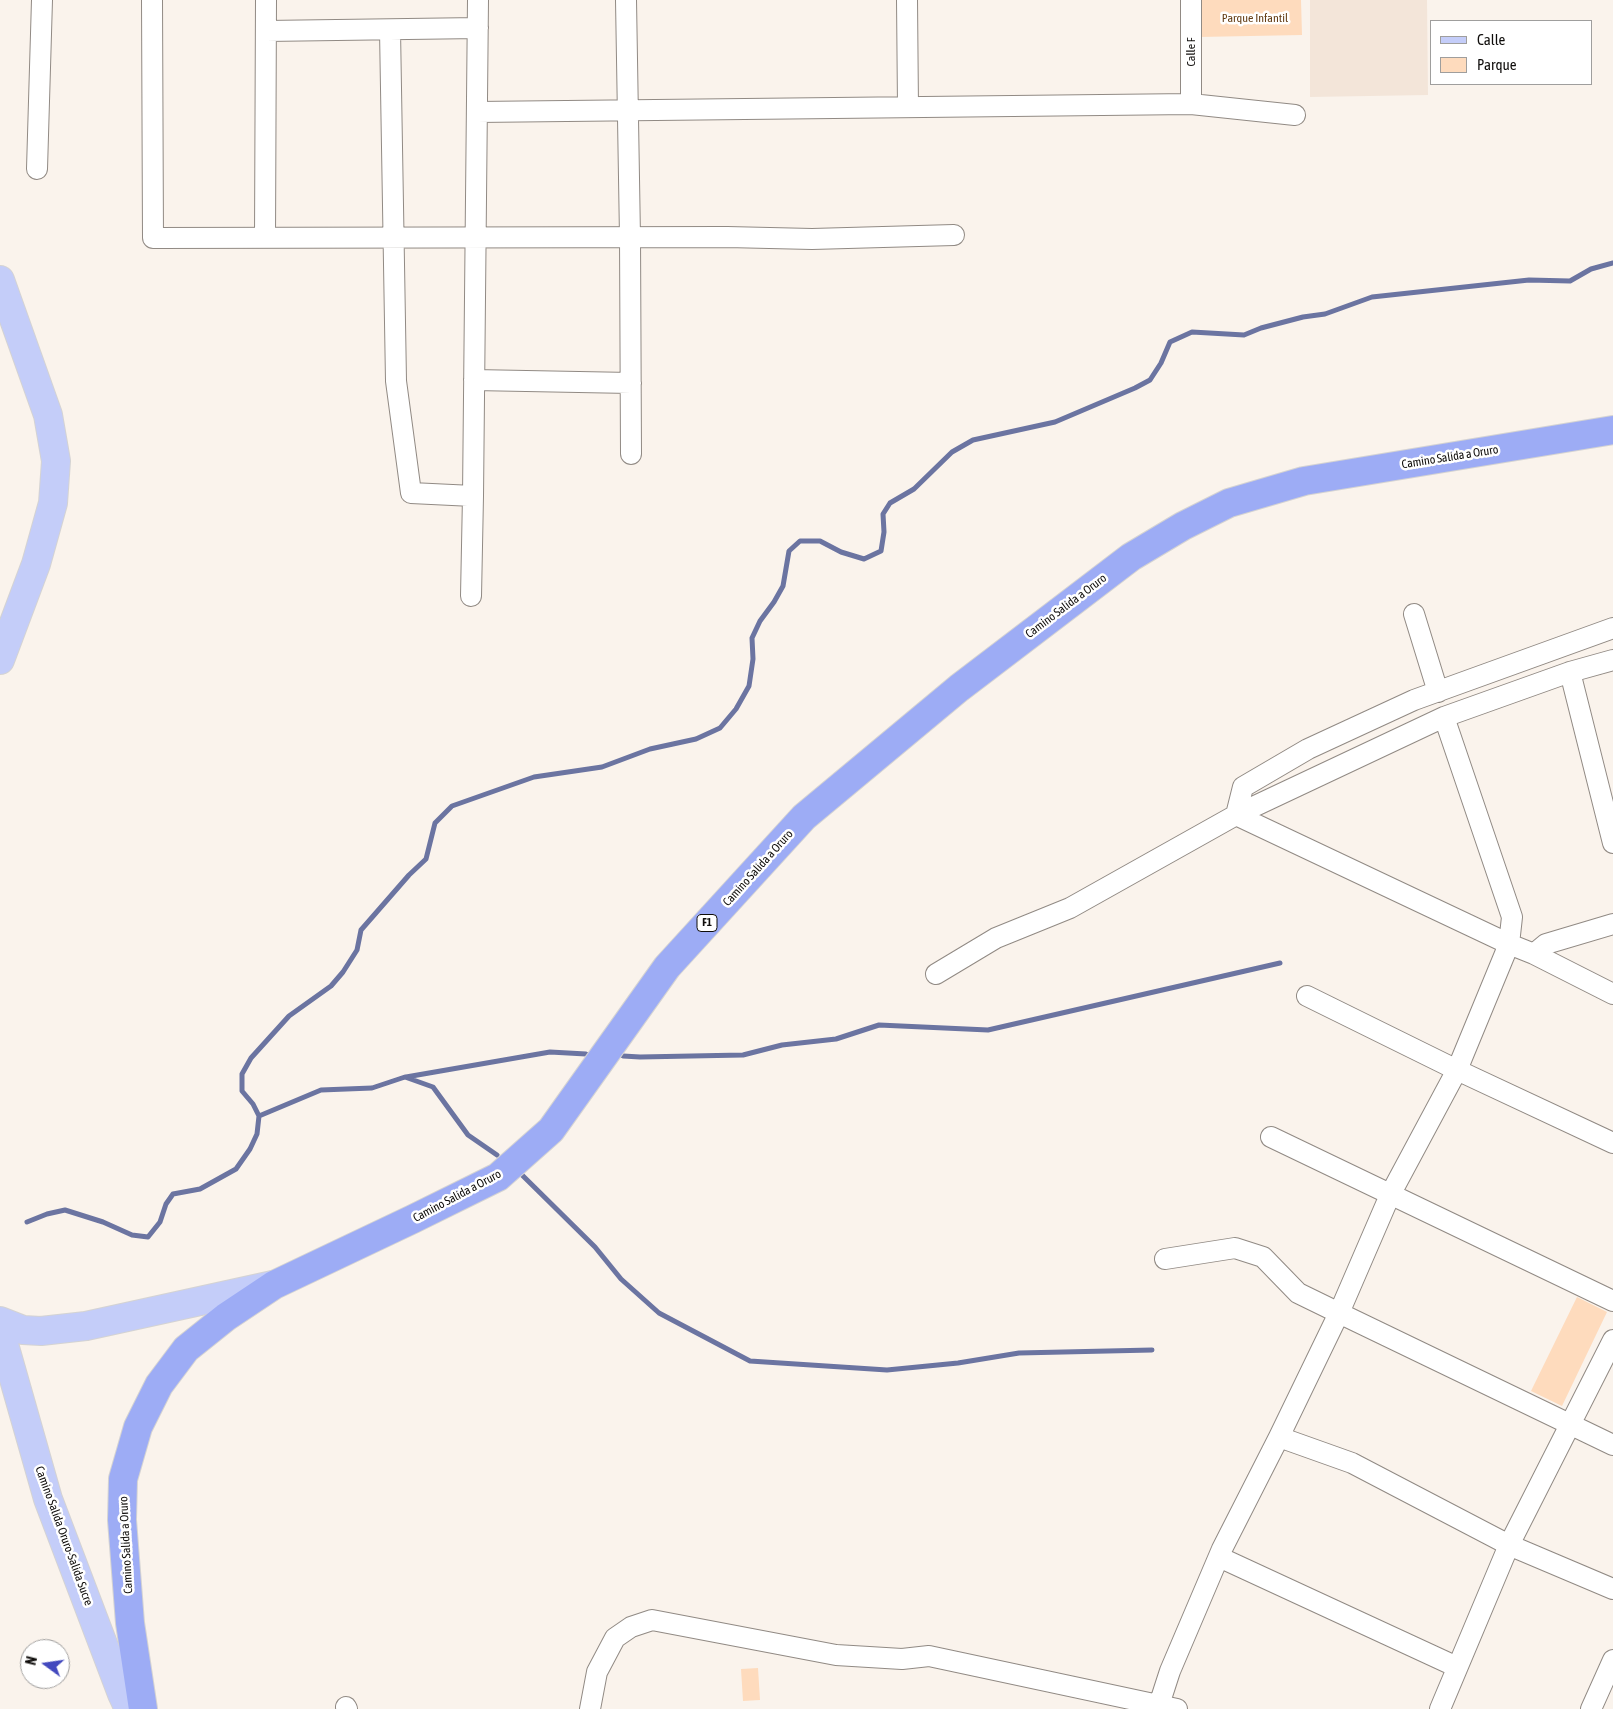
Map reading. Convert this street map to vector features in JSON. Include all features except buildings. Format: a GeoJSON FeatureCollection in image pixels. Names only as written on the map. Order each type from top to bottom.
{"type":"FeatureCollection","features":[{"type":"Feature","properties":{"kind":"highway","name":"Camino Salida a Oruro"},"geometry":{"type":"LineString","coordinates":[[143,1709],[130,1623],[122,1520],[123,1479],[138,1427],[159,1385],[186,1349],[226,1317],[274,1285],[498,1176],[551,1130],[667,967],[804,817],[959,688],[1131,557],[1183,526],[1229,503],[1304,481],[1613,430]]}},
{"type":"Feature","properties":{"kind":"main road"},"geometry":{"type":"LineString","coordinates":[[0,280],[48,415],[56,461],[52,503],[36,564],[0,660]]}},
{"type":"Feature","properties":{"kind":"main road"},"geometry":{"type":"LineString","coordinates":[[0,1321],[23,1330],[41,1331],[86,1326],[274,1285]]}},
{"type":"Feature","properties":{"kind":"main road","name":"Camino Salida Oruro-Salida Sucre"},"geometry":{"type":"LineString","coordinates":[[0,1330],[48,1499],[129,1709]]}},
{"type":"Feature","properties":{"kind":"street"},"geometry":{"type":"LineString","coordinates":[[37,169],[42,0]]}},
{"type":"Feature","properties":{"kind":"street"},"geometry":{"type":"LineString","coordinates":[[152,0],[153,238],[630,237],[812,239],[954,235]]}},
{"type":"Feature","properties":{"kind":"street"},"geometry":{"type":"LineString","coordinates":[[265,238],[266,0]]}},
{"type":"Feature","properties":{"kind":"street"},"geometry":{"type":"LineString","coordinates":[[471,596],[478,0]]}},
{"type":"Feature","properties":{"kind":"street"},"geometry":{"type":"LineString","coordinates":[[626,0],[632,454]]}},
{"type":"Feature","properties":{"kind":"street"},"geometry":{"type":"LineString","coordinates":[[907,0],[908,107]]}},
{"type":"Feature","properties":{"kind":"street","name":"Calle F"},"geometry":{"type":"LineString","coordinates":[[1191,0],[1191,104]]}},
{"type":"Feature","properties":{"kind":"street"},"geometry":{"type":"LineString","coordinates":[[266,32],[478,28]]}},
{"type":"Feature","properties":{"kind":"street"},"geometry":{"type":"LineString","coordinates":[[390,30],[396,381],[411,493],[473,496]]}},
{"type":"Feature","properties":{"kind":"street"},"geometry":{"type":"LineString","coordinates":[[477,112],[1191,104],[1295,115]]}},
{"type":"Feature","properties":{"kind":"street"},"geometry":{"type":"LineString","coordinates":[[474,380],[631,383]]}},
{"type":"Feature","properties":{"kind":"street"},"geometry":{"type":"LineString","coordinates":[[1414,614],[1438,692]]}},
{"type":"Feature","properties":{"kind":"street"},"geometry":{"type":"LineString","coordinates":[[1236,815],[1243,787],[1308,749],[1414,700],[1613,628]]}},
{"type":"Feature","properties":{"kind":"street"},"geometry":{"type":"LineString","coordinates":[[936,974],[996,938],[1070,908],[1236,815],[1444,717],[1570,672],[1613,660]]}},
{"type":"Feature","properties":{"kind":"street"},"geometry":{"type":"LineString","coordinates":[[1570,672],[1613,843]]}},
{"type":"Feature","properties":{"kind":"street"},"geometry":{"type":"LineString","coordinates":[[590,1709],[596,1672],[615,1638],[632,1626],[652,1620],[836,1655],[902,1659],[929,1656],[1168,1707],[1170,1671],[1219,1557],[1339,1312],[1390,1195],[1456,1070],[1509,944],[1512,917],[1444,717]]}},
{"type":"Feature","properties":{"kind":"street"},"geometry":{"type":"LineString","coordinates":[[1236,815],[1509,944],[1534,954],[1613,994]]}},
{"type":"Feature","properties":{"kind":"street"},"geometry":{"type":"LineString","coordinates":[[1534,954],[1546,944],[1613,924]]}},
{"type":"Feature","properties":{"kind":"street"},"geometry":{"type":"LineString","coordinates":[[1307,996],[1456,1070],[1613,1143]]}},
{"type":"Feature","properties":{"kind":"street"},"geometry":{"type":"LineString","coordinates":[[1271,1137],[1613,1301]]}},
{"type":"Feature","properties":{"kind":"street"},"geometry":{"type":"LineString","coordinates":[[1165,1259],[1235,1248],[1263,1257],[1298,1292],[1613,1445]]}},
{"type":"Feature","properties":{"kind":"street"},"geometry":{"type":"LineString","coordinates":[[1440,1709],[1509,1545],[1613,1340]]}},
{"type":"Feature","properties":{"kind":"street"},"geometry":{"type":"LineString","coordinates":[[1279,1437],[1352,1463],[1509,1545],[1613,1589]]}},
{"type":"Feature","properties":{"kind":"street"},"geometry":{"type":"LineString","coordinates":[[1219,1557],[1457,1668]]}},
{"type":"Feature","properties":{"kind":"street"},"geometry":{"type":"LineString","coordinates":[[1591,1709],[1613,1660]]}},
{"type":"Feature","properties":{"kind":"shaded area"},"geometry":{"type":"Polygon","coordinates":[[[1310,0],[1427,0],[1428,95],[1310,97],[1310,0]]]}},
{"type":"Feature","properties":{"kind":"green space","name":"Parque Infantil"},"geometry":{"type":"Polygon","coordinates":[[[1199,0],[1301,0],[1302,35],[1199,37],[1199,0]]]}},
{"type":"Feature","properties":{"kind":"green space"},"geometry":{"type":"Polygon","coordinates":[[[1577,1297],[1607,1312],[1562,1406],[1531,1391],[1577,1297]]]}},
{"type":"Feature","properties":{"kind":"green space"},"geometry":{"type":"Polygon","coordinates":[[[758,1668],[760,1700],[743,1701],[741,1669],[758,1668]]]}},
{"type":"Feature","properties":{"kind":"waterway"},"geometry":{"type":"LineString","coordinates":[[27,1222],[47,1214],[65,1210],[103,1222],[132,1235],[148,1237],[160,1222],[166,1204],[173,1194],[200,1189],[236,1169],[250,1149],[257,1134],[259,1116],[253,1104],[242,1091],[242,1074],[251,1058],[289,1016],[331,986],[343,972],[357,950],[361,930],[409,875],[426,859],[435,823],[452,806],[534,777],[602,767],[650,749],[696,739],[720,728],[736,709],[749,686],[753,659],[752,638],[760,621],[783,586],[789,551],[800,541],[820,541],[841,552],[864,559],[881,551],[884,532],[883,514],[890,503],[914,489],[952,452],[973,440],[1055,422],[1135,388],[1150,380],[1161,363],[1170,342],[1192,332],[1244,335],[1261,328],[1303,317],[1325,314],[1372,297],[1529,280],[1570,281],[1591,269],[1613,263]]}},
{"type":"Feature","properties":{"kind":"waterway"},"geometry":{"type":"LineString","coordinates":[[623,1056],[743,1055],[782,1045],[836,1039],[879,1025],[988,1030],[1280,963]]}},
{"type":"Feature","properties":{"kind":"waterway"},"geometry":{"type":"LineString","coordinates":[[406,1077],[550,1052],[586,1054]]}},
{"type":"Feature","properties":{"kind":"waterway"},"geometry":{"type":"LineString","coordinates":[[259,1116],[321,1090],[372,1088],[405,1077],[433,1087],[468,1135],[497,1155]]}},
{"type":"Feature","properties":{"kind":"waterway"},"geometry":{"type":"LineString","coordinates":[[518,1171],[595,1247],[621,1279],[659,1313],[750,1361],[887,1370],[958,1363],[1019,1353],[1152,1350]]}}]}
